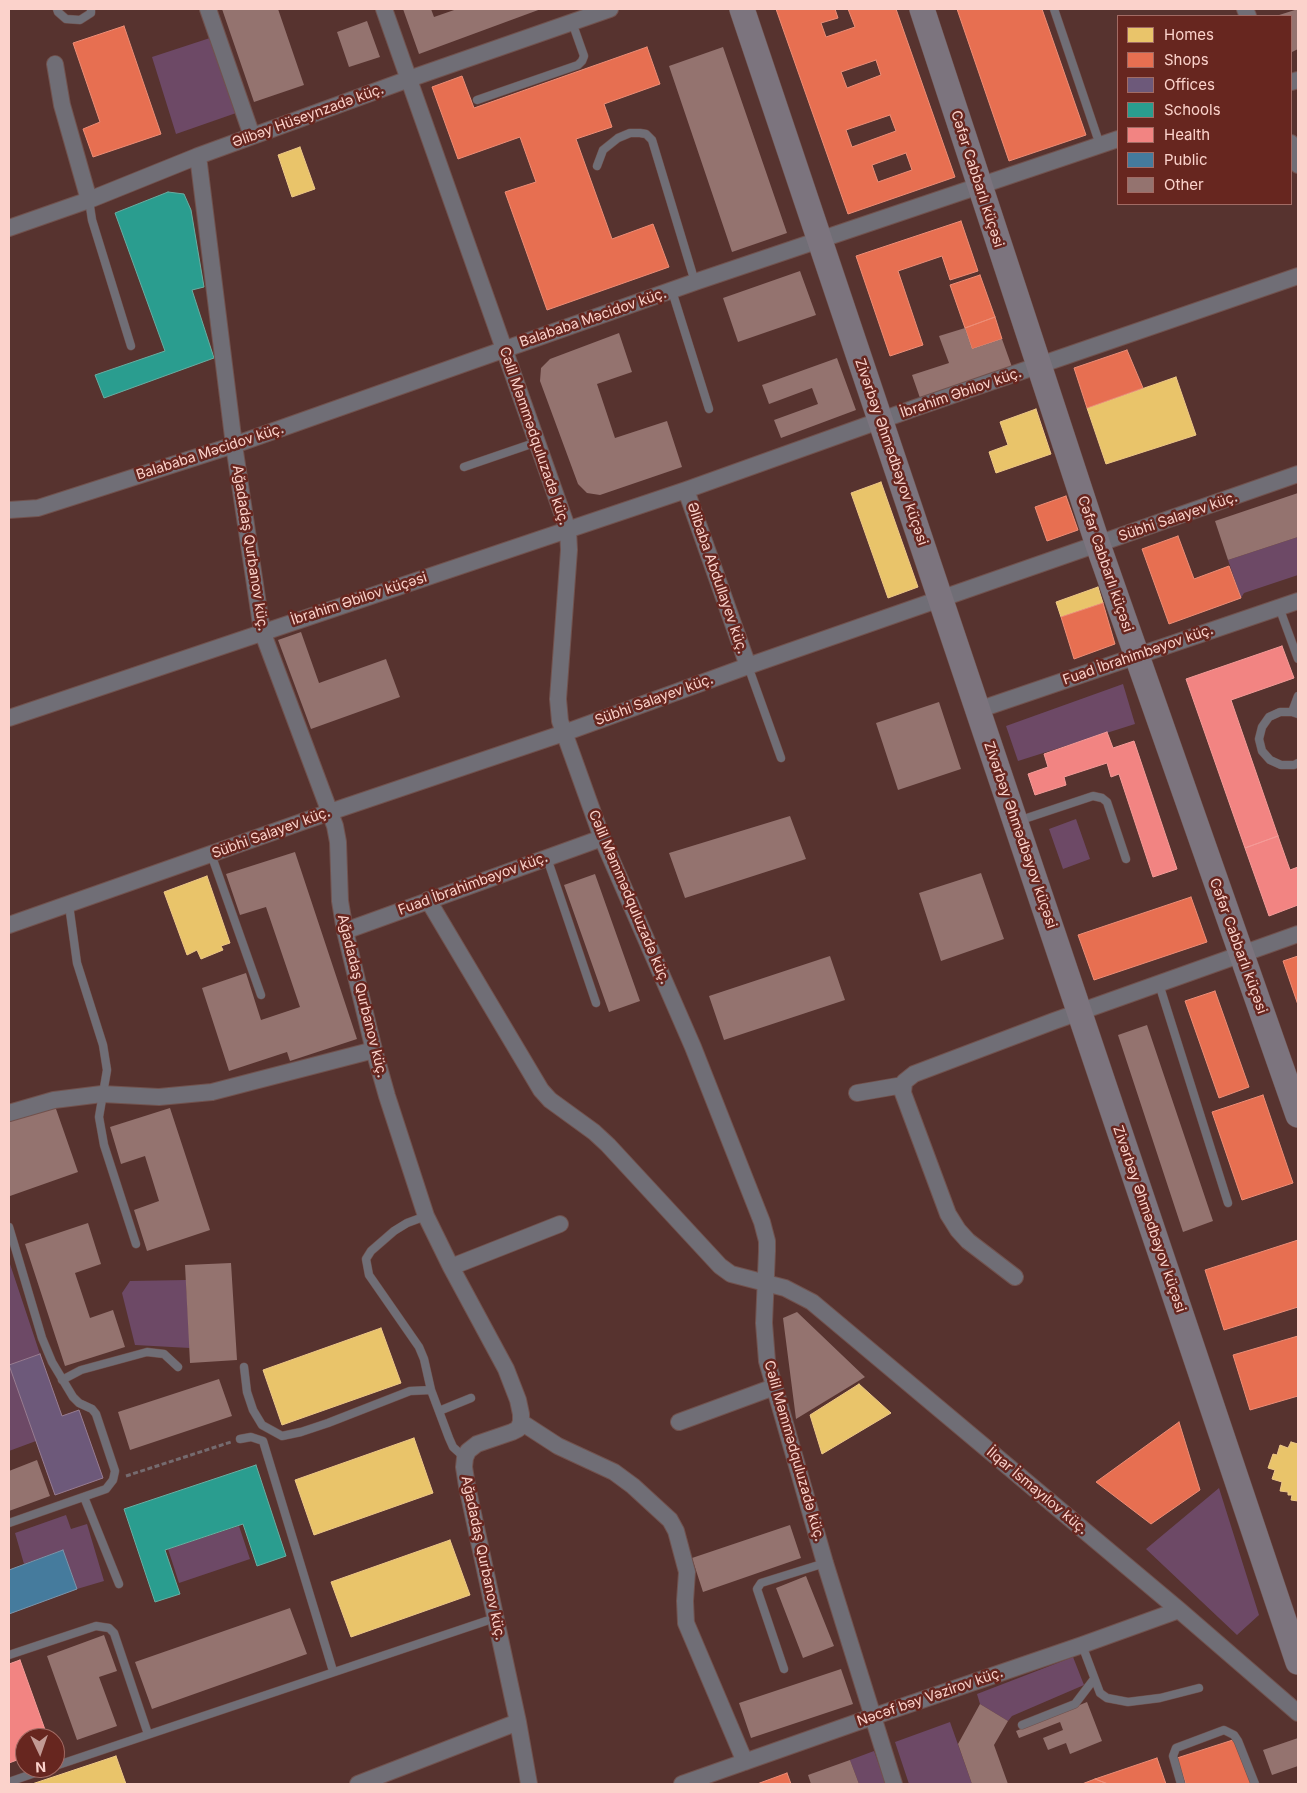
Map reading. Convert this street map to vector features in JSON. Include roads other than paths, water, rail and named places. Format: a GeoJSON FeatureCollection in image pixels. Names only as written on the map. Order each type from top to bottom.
{"type":"FeatureCollection","features":[{"type":"Feature","properties":{"kind":"main road","name":"Zivərbəy Əhmədbəyov küçəsi"},"geometry":{"type":"LineString","coordinates":[[742,9],[1298,1662]]}},
{"type":"Feature","properties":{"kind":"main road","name":"Cəfər Cabbarlı küçəsi"},"geometry":{"type":"LineString","coordinates":[[922,9],[1098,545],[1298,1116]]}},
{"type":"Feature","properties":{"kind":"street"},"geometry":{"type":"LineString","coordinates":[[208,9],[252,136]]}},
{"type":"Feature","properties":{"kind":"street","name":"Cəlil Məmmədquluzadə küç."},"geometry":{"type":"LineString","coordinates":[[384,9],[568,530],[570,550],[558,700],[560,721],[602,838],[693,1047],[762,1222],[767,1241],[765,1341],[774,1387],[825,1563],[894,1784]]}},
{"type":"Feature","properties":{"kind":"street","name":"Əlibəy Hüseynzadə küç."},"geometry":{"type":"LineString","coordinates":[[9,228],[89,200],[198,156],[580,16],[610,9]]}},
{"type":"Feature","properties":{"kind":"street"},"geometry":{"type":"LineString","coordinates":[[55,64],[62,105],[89,200]]}},
{"type":"Feature","properties":{"kind":"street","name":"Balababa Məcidov küç."},"geometry":{"type":"LineString","coordinates":[[9,510],[38,508],[234,445],[695,282],[1117,139]]}},
{"type":"Feature","properties":{"kind":"street"},"geometry":{"type":"LineString","coordinates":[[1292,146],[1298,165]]}},
{"type":"Feature","properties":{"kind":"street","name":"Ağadadaş Qurbanov küç."},"geometry":{"type":"LineString","coordinates":[[198,156],[234,445],[262,631],[330,812],[338,842],[340,901],[345,930],[387,1096],[426,1216],[450,1267],[506,1368],[518,1400],[521,1422],[518,1429],[477,1444],[468,1451],[464,1467],[518,1722],[529,1784]]}},
{"type":"Feature","properties":{"kind":"street","name":"İbrahim Əbilov küç."},"geometry":{"type":"LineString","coordinates":[[568,530],[1298,276]]}},
{"type":"Feature","properties":{"kind":"street","name":"Sübhi Salayev küç."},"geometry":{"type":"LineString","coordinates":[[9,925],[330,812],[564,733],[748,666],[1298,474]]}},
{"type":"Feature","properties":{"kind":"street","name":"Əlibaba Abdullayev küç."},"geometry":{"type":"LineString","coordinates":[[686,490],[748,666]]}},
{"type":"Feature","properties":{"kind":"street","name":"İbrahim Əbilov küçəsi"},"geometry":{"type":"LineString","coordinates":[[9,718],[262,631],[568,530]]}},
{"type":"Feature","properties":{"kind":"street","name":"Fuad İbrahimbəyov küç."},"geometry":{"type":"LineString","coordinates":[[978,710],[1298,601]]}},
{"type":"Feature","properties":{"kind":"street","name":"Fuad İbrahimbəyov küç."},"geometry":{"type":"LineString","coordinates":[[345,930],[602,838]]}},
{"type":"Feature","properties":{"kind":"street","name":"İlqar İsmayılov küç."},"geometry":{"type":"LineString","coordinates":[[428,900],[541,1090],[550,1100],[594,1132],[608,1145],[720,1266],[731,1274],[784,1288],[812,1302],[1179,1610],[1298,1713]]}},
{"type":"Feature","properties":{"kind":"street"},"geometry":{"type":"LineString","coordinates":[[1015,1277],[968,1241],[948,1214],[905,1099],[903,1085],[906,1079],[914,1074],[1080,1012],[1298,934]]}},
{"type":"Feature","properties":{"kind":"street"},"geometry":{"type":"LineString","coordinates":[[9,1113],[54,1100],[102,1094],[159,1097],[212,1092],[374,1050]]}},
{"type":"Feature","properties":{"kind":"street"},"geometry":{"type":"LineString","coordinates":[[857,1094],[903,1085]]}},
{"type":"Feature","properties":{"kind":"street"},"geometry":{"type":"LineString","coordinates":[[450,1267],[560,1224]]}},
{"type":"Feature","properties":{"kind":"street"},"geometry":{"type":"LineString","coordinates":[[679,1422],[774,1387]]}},
{"type":"Feature","properties":{"kind":"street"},"geometry":{"type":"LineString","coordinates":[[521,1422],[558,1446],[614,1472],[633,1486],[670,1520],[676,1531],[687,1572],[686,1623],[745,1762]]}},
{"type":"Feature","properties":{"kind":"street","name":"Nəcəf bəy Vəzirov küç."},"geometry":{"type":"LineString","coordinates":[[682,1784],[1179,1610]]}},
{"type":"Feature","properties":{"kind":"street"},"geometry":{"type":"LineString","coordinates":[[358,1784],[518,1722]]}},
{"type":"Feature","properties":{"kind":"lane"},"geometry":{"type":"LineString","coordinates":[[58,11],[66,19],[80,20],[91,14],[91,9]]}},
{"type":"Feature","properties":{"kind":"lane"},"geometry":{"type":"LineString","coordinates":[[1054,9],[1100,145]]}},
{"type":"Feature","properties":{"kind":"lane"},"geometry":{"type":"LineString","coordinates":[[477,100],[578,65],[584,56],[580,16]]}},
{"type":"Feature","properties":{"kind":"lane"},"geometry":{"type":"LineString","coordinates":[[597,166],[603,150],[618,138],[630,133],[640,133],[646,134],[652,140],[695,282]]}},
{"type":"Feature","properties":{"kind":"lane"},"geometry":{"type":"LineString","coordinates":[[89,200],[92,220],[131,346]]}},
{"type":"Feature","properties":{"kind":"lane"},"geometry":{"type":"LineString","coordinates":[[672,291],[709,409]]}},
{"type":"Feature","properties":{"kind":"lane"},"geometry":{"type":"LineString","coordinates":[[464,467],[537,442]]}},
{"type":"Feature","properties":{"kind":"lane"},"geometry":{"type":"LineString","coordinates":[[1279,607],[1298,660]]}},
{"type":"Feature","properties":{"kind":"lane"},"geometry":{"type":"LineString","coordinates":[[748,666],[781,758]]}},
{"type":"Feature","properties":{"kind":"lane"},"geometry":{"type":"LineString","coordinates":[[1298,696],[1295,713],[1280,712],[1269,717],[1262,727],[1259,739],[1262,751],[1270,760],[1281,765],[1294,765],[1298,763]]}},
{"type":"Feature","properties":{"kind":"lane"},"geometry":{"type":"LineString","coordinates":[[1016,822],[1093,796],[1102,798],[1107,802],[1126,859]]}},
{"type":"Feature","properties":{"kind":"lane"},"geometry":{"type":"LineString","coordinates":[[211,854],[262,995]]}},
{"type":"Feature","properties":{"kind":"lane"},"geometry":{"type":"LineString","coordinates":[[547,858],[596,1004]]}},
{"type":"Feature","properties":{"kind":"lane"},"geometry":{"type":"LineString","coordinates":[[69,905],[77,963],[103,1045],[107,1070],[99,1117],[104,1145],[136,1244]]}},
{"type":"Feature","properties":{"kind":"lane"},"geometry":{"type":"LineString","coordinates":[[1158,984],[1228,1203]]}},
{"type":"Feature","properties":{"kind":"lane"},"geometry":{"type":"LineString","coordinates":[[426,1216],[407,1223],[394,1231],[371,1250],[366,1259],[368,1275],[419,1347],[424,1359],[431,1390],[453,1447],[465,1458]]}},
{"type":"Feature","properties":{"kind":"lane"},"geometry":{"type":"LineString","coordinates":[[9,1227],[42,1338],[52,1362],[74,1397],[92,1409],[96,1414],[115,1471],[113,1480],[106,1489],[9,1523]]}},
{"type":"Feature","properties":{"kind":"lane"},"geometry":{"type":"LineString","coordinates":[[62,1380],[81,1370],[148,1352],[164,1354],[178,1366]]}},
{"type":"Feature","properties":{"kind":"lane"},"geometry":{"type":"LineString","coordinates":[[244,1367],[247,1392],[253,1410],[262,1425],[282,1436],[328,1423],[410,1391],[431,1390]]}},
{"type":"Feature","properties":{"kind":"lane"},"geometry":{"type":"LineString","coordinates":[[439,1410],[471,1398]]}},
{"type":"Feature","properties":{"kind":"lane"},"geometry":{"type":"LineString","coordinates":[[240,1439],[250,1438],[263,1441],[333,1671]]}},
{"type":"Feature","properties":{"kind":"lane"},"geometry":{"type":"LineString","coordinates":[[84,1496],[119,1584]]}},
{"type":"Feature","properties":{"kind":"lane"},"geometry":{"type":"LineString","coordinates":[[784,1669],[757,1588],[761,1583],[825,1563]]}},
{"type":"Feature","properties":{"kind":"lane"},"geometry":{"type":"LineString","coordinates":[[65,1763],[495,1618]]}},
{"type":"Feature","properties":{"kind":"lane"},"geometry":{"type":"LineString","coordinates":[[9,1655],[96,1626],[108,1628],[114,1633],[148,1734]]}},
{"type":"Feature","properties":{"kind":"lane"},"geometry":{"type":"LineString","coordinates":[[1082,1645],[1100,1693],[1107,1698],[1128,1702],[1160,1698],[1198,1688]]}},
{"type":"Feature","properties":{"kind":"lane"},"geometry":{"type":"LineString","coordinates":[[1022,1725],[1075,1704],[1094,1679]]}},
{"type":"Feature","properties":{"kind":"lane"},"geometry":{"type":"LineString","coordinates":[[1181,1784],[1173,1756],[1176,1748],[1224,1730],[1234,1735],[1238,1741],[1255,1784]]}}]}
